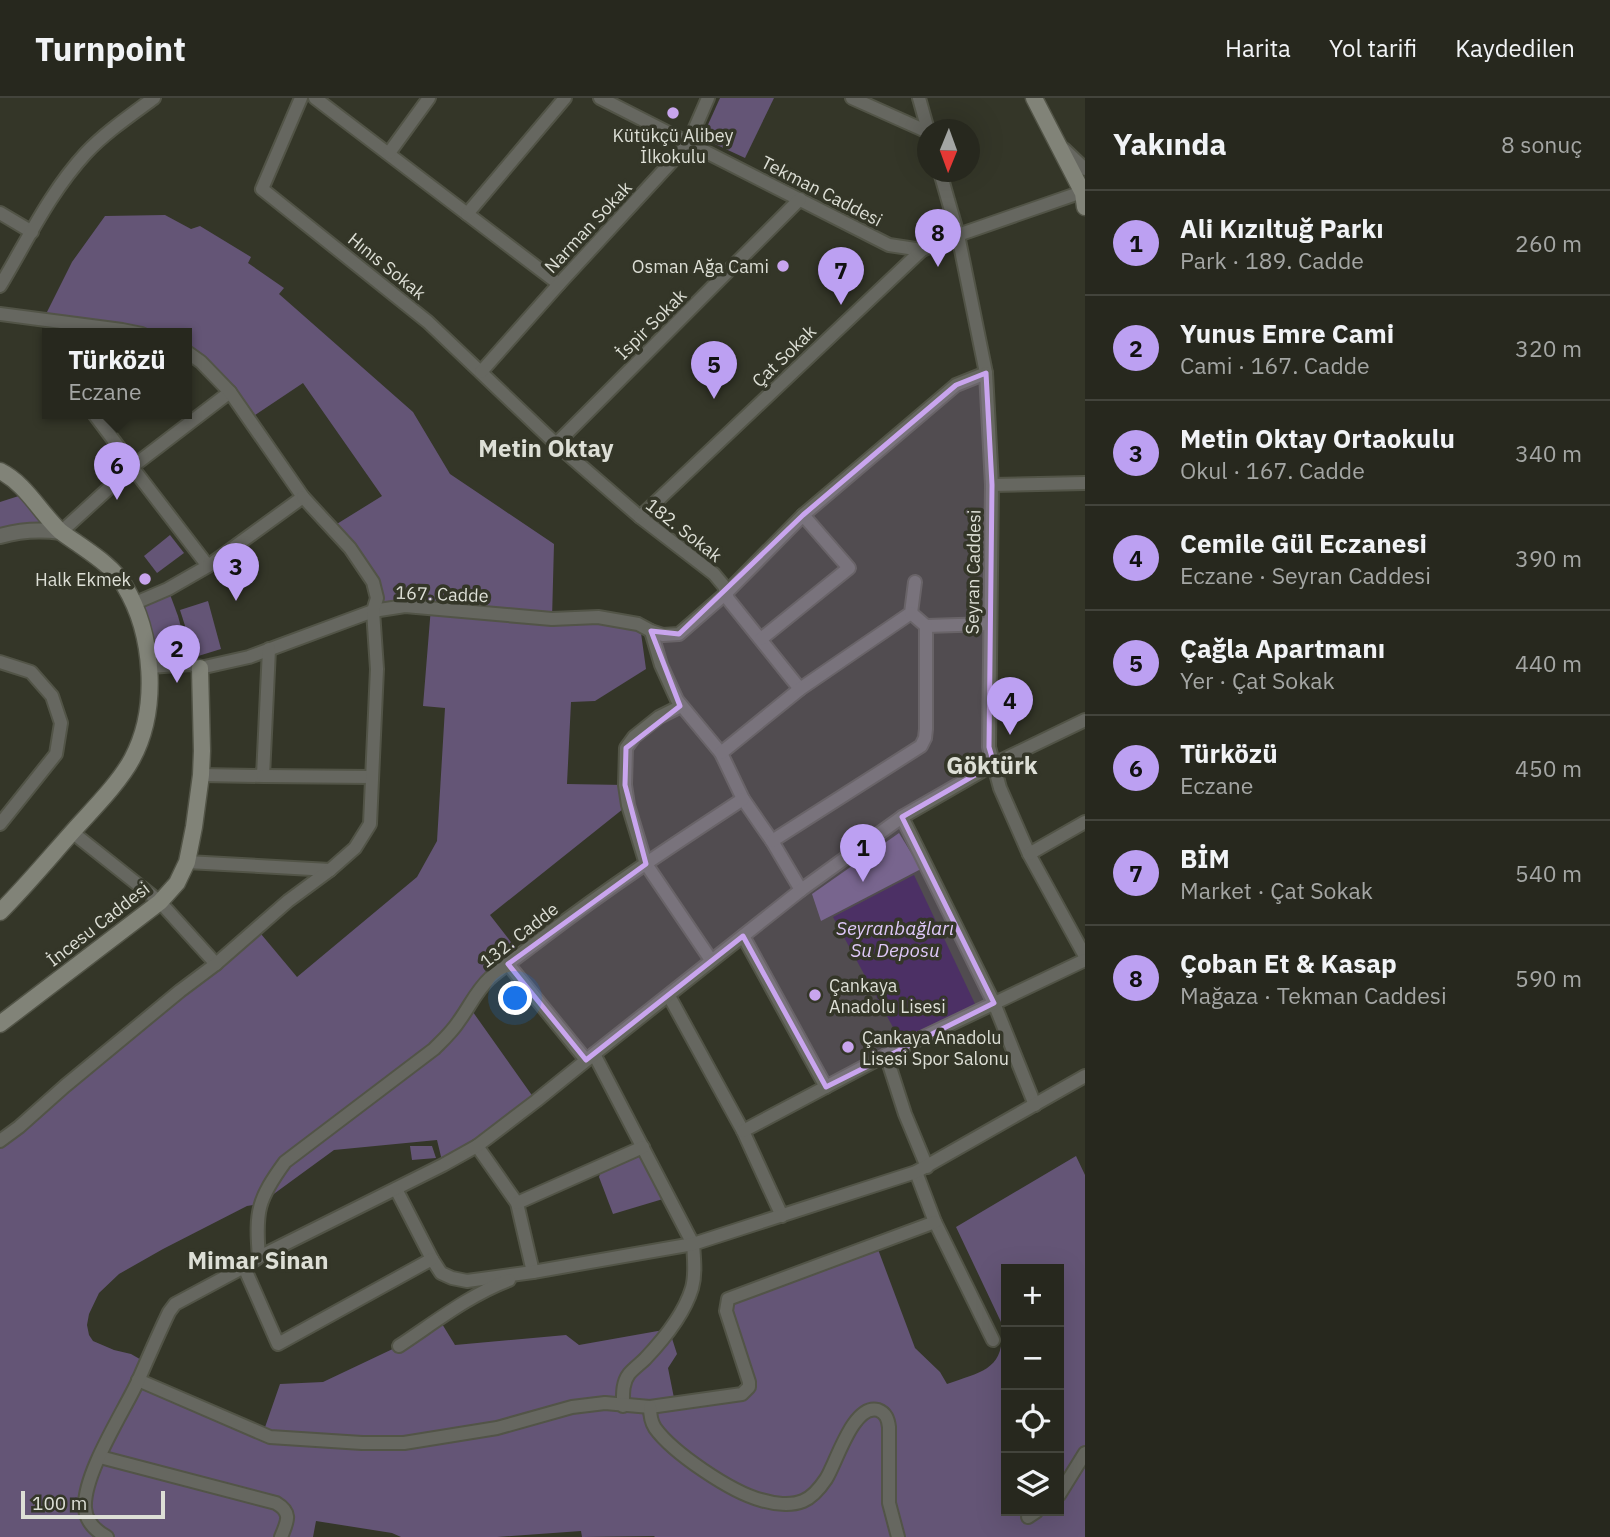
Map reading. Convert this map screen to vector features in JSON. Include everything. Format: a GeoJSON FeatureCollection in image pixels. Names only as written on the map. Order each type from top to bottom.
{"type":"FeatureCollection","features":[{"type":"Feature","properties":{"kind":"main road"},"geometry":{"type":"LineString","coordinates":[[1034,98],[1084,197]]}},
{"type":"Feature","properties":{"kind":"main road"},"geometry":{"type":"LineString","coordinates":[[0,912],[112,787],[132,759],[147,711],[150,667],[144,632],[124,585],[101,560],[61,532],[3,470]]}},
{"type":"Feature","properties":{"kind":"main road","name":"İncesu Caddesi"},"geometry":{"type":"LineString","coordinates":[[0,1024],[160,902],[177,883],[187,862],[201,775],[203,719],[200,668]]}},
{"type":"Feature","properties":{"kind":"street"},"geometry":{"type":"LineString","coordinates":[[0,286],[52,197],[72,170],[107,133],[154,98]]}},
{"type":"Feature","properties":{"kind":"street","name":"Hınıs Sokak"},"geometry":{"type":"LineString","coordinates":[[301,98],[262,189],[428,322],[556,444]]}},
{"type":"Feature","properties":{"kind":"street"},"geometry":{"type":"LineString","coordinates":[[315,98],[559,284]]}},
{"type":"Feature","properties":{"kind":"street"},"geometry":{"type":"LineString","coordinates":[[389,153],[429,98]]}},
{"type":"Feature","properties":{"kind":"street"},"geometry":{"type":"LineString","coordinates":[[467,214],[565,98]]}},
{"type":"Feature","properties":{"kind":"street","name":"Tekman Caddesi"},"geometry":{"type":"LineString","coordinates":[[600,98],[889,245],[922,250]]}},
{"type":"Feature","properties":{"kind":"street","name":"Narman Sokak"},"geometry":{"type":"LineString","coordinates":[[481,372],[688,144],[708,98]]}},
{"type":"Feature","properties":{"kind":"street"},"geometry":{"type":"LineString","coordinates":[[852,98],[917,126]]}},
{"type":"Feature","properties":{"kind":"street"},"geometry":{"type":"LineString","coordinates":[[919,98],[925,119]]}},
{"type":"Feature","properties":{"kind":"street"},"geometry":{"type":"LineString","coordinates":[[1056,142],[1085,169]]}},
{"type":"Feature","properties":{"kind":"street","name":"Seyran Caddesi"},"geometry":{"type":"LineString","coordinates":[[943,182],[958,235],[986,373],[992,485],[989,747],[1000,788],[1029,854],[1085,958]]}},
{"type":"Feature","properties":{"kind":"street"},"geometry":{"type":"LineString","coordinates":[[922,250],[958,235],[1084,197]]}},
{"type":"Feature","properties":{"kind":"street","name":"İspir Sokak"},"geometry":{"type":"LineString","coordinates":[[556,444],[800,199]]}},
{"type":"Feature","properties":{"kind":"street"},"geometry":{"type":"LineString","coordinates":[[0,213],[32,232]]}},
{"type":"Feature","properties":{"kind":"street","name":"Çat Sokak"},"geometry":{"type":"LineString","coordinates":[[640,517],[922,250]]}},
{"type":"Feature","properties":{"kind":"street"},"geometry":{"type":"LineString","coordinates":[[0,314],[73,328]]}},
{"type":"Feature","properties":{"kind":"street"},"geometry":{"type":"LineString","coordinates":[[0,1141],[169,999],[216,964],[288,901],[330,870],[355,848],[370,824],[377,669],[373,611],[377,598],[373,582],[350,548],[303,497],[230,392],[192,356]]}},
{"type":"Feature","properties":{"kind":"street","name":"167. Cadde"},"geometry":{"type":"LineString","coordinates":[[150,667],[191,664],[200,668],[249,657],[373,611],[405,606],[552,619],[598,617],[638,624],[663,635],[679,634],[725,594],[803,514],[956,385],[986,373]]}},
{"type":"Feature","properties":{"kind":"street"},"geometry":{"type":"LineString","coordinates":[[0,536],[29,530],[61,532],[132,467],[230,392]]}},
{"type":"Feature","properties":{"kind":"street"},"geometry":{"type":"LineString","coordinates":[[98,419],[208,566]]}},
{"type":"Feature","properties":{"kind":"street","name":"182. Sokak"},"geometry":{"type":"LineString","coordinates":[[556,444],[640,517],[714,575],[724,586],[725,594],[800,689]]}},
{"type":"Feature","properties":{"kind":"street"},"geometry":{"type":"LineString","coordinates":[[992,485],[1085,483]]}},
{"type":"Feature","properties":{"kind":"street"},"geometry":{"type":"LineString","coordinates":[[134,604],[168,589],[208,566],[303,497]]}},
{"type":"Feature","properties":{"kind":"street"},"geometry":{"type":"LineString","coordinates":[[761,639],[849,568],[803,514]]}},
{"type":"Feature","properties":{"kind":"street"},"geometry":{"type":"LineString","coordinates":[[721,753],[800,689],[911,613],[915,582]]}},
{"type":"Feature","properties":{"kind":"street"},"geometry":{"type":"LineString","coordinates":[[911,613],[926,626],[990,624]]}},
{"type":"Feature","properties":{"kind":"street"},"geometry":{"type":"LineString","coordinates":[[772,841],[921,746],[926,729],[926,626]]}},
{"type":"Feature","properties":{"kind":"street"},"geometry":{"type":"LineString","coordinates":[[650,631],[661,665],[681,706],[721,753],[743,799],[801,890]]}},
{"type":"Feature","properties":{"kind":"street"},"geometry":{"type":"LineString","coordinates":[[262,776],[269,649]]}},
{"type":"Feature","properties":{"kind":"street"},"geometry":{"type":"LineString","coordinates":[[0,662],[31,672],[52,696],[61,723],[56,754],[0,824]]}},
{"type":"Feature","properties":{"kind":"street"},"geometry":{"type":"LineString","coordinates":[[681,706],[659,717],[634,737],[626,748],[625,785],[628,805],[646,864],[711,960]]}},
{"type":"Feature","properties":{"kind":"street"},"geometry":{"type":"LineString","coordinates":[[107,1537],[92,1525],[85,1508],[87,1488],[175,1304],[259,1257],[477,1146],[801,890],[902,817],[993,764],[1085,720]]}},
{"type":"Feature","properties":{"kind":"street"},"geometry":{"type":"LineString","coordinates":[[201,775],[372,777]]}},
{"type":"Feature","properties":{"kind":"street","name":"132. Cadde"},"geometry":{"type":"LineString","coordinates":[[259,1257],[256,1230],[261,1198],[285,1162],[434,1049],[460,1020],[476,993],[489,979],[568,918],[743,799]]}},
{"type":"Feature","properties":{"kind":"street"},"geometry":{"type":"LineString","coordinates":[[902,817],[994,1003],[1035,1105]]}},
{"type":"Feature","properties":{"kind":"street"},"geometry":{"type":"LineString","coordinates":[[1029,854],[1085,822]]}},
{"type":"Feature","properties":{"kind":"street"},"geometry":{"type":"LineString","coordinates":[[72,832],[160,902],[216,964]]}},
{"type":"Feature","properties":{"kind":"street"},"geometry":{"type":"LineString","coordinates":[[187,862],[330,870]]}},
{"type":"Feature","properties":{"kind":"street"},"geometry":{"type":"LineString","coordinates":[[743,936],[826,1087]]}},
{"type":"Feature","properties":{"kind":"street"},"geometry":{"type":"LineString","coordinates":[[743,1131],[886,1055],[1085,958]]}},
{"type":"Feature","properties":{"kind":"street"},"geometry":{"type":"LineString","coordinates":[[509,964],[590,1057],[643,1147],[693,1244],[695,1274],[687,1300],[662,1339],[628,1374],[623,1391],[623,1406]]}},
{"type":"Feature","properties":{"kind":"street"},"geometry":{"type":"LineString","coordinates":[[669,996],[743,1131],[782,1216]]}},
{"type":"Feature","properties":{"kind":"street"},"geometry":{"type":"LineString","coordinates":[[886,1055],[935,1222],[993,1340]]}},
{"type":"Feature","properties":{"kind":"street"},"geometry":{"type":"LineString","coordinates":[[396,1189],[441,1273],[467,1281],[533,1272],[693,1244],[921,1169],[1085,1076]]}},
{"type":"Feature","properties":{"kind":"street"},"geometry":{"type":"LineString","coordinates":[[477,1146],[517,1203],[533,1272]]}},
{"type":"Feature","properties":{"kind":"street"},"geometry":{"type":"LineString","coordinates":[[517,1203],[643,1147]]}},
{"type":"Feature","properties":{"kind":"street"},"geometry":{"type":"LineString","coordinates":[[138,1380],[270,1437],[362,1443],[404,1443],[497,1428],[582,1405],[605,1403],[650,1407],[741,1394],[749,1382],[726,1311],[726,1303],[732,1296],[935,1222]]}},
{"type":"Feature","properties":{"kind":"street"},"geometry":{"type":"LineString","coordinates":[[244,1267],[278,1344],[432,1259]]}},
{"type":"Feature","properties":{"kind":"street"},"geometry":{"type":"LineString","coordinates":[[399,1346],[452,1309],[495,1286],[533,1272]]}},
{"type":"Feature","properties":{"kind":"street"},"geometry":{"type":"LineString","coordinates":[[650,1407],[655,1427],[690,1461],[739,1491],[759,1500],[785,1504],[799,1503],[817,1491],[828,1477],[844,1441],[860,1416],[871,1409],[884,1414],[888,1418],[889,1427],[890,1503],[898,1537]]}},
{"type":"Feature","properties":{"kind":"street"},"geometry":{"type":"LineString","coordinates":[[1064,1487],[1085,1453]]}},
{"type":"Feature","properties":{"kind":"street"},"geometry":{"type":"LineString","coordinates":[[100,1457],[276,1503],[284,1508],[288,1521],[281,1537]]}},
{"type":"Feature","properties":{"kind":"highlighted area"},"geometry":{"type":"Polygon","coordinates":[[[986,373],[992,485],[989,747],[994,764],[902,817],[994,1003],[826,1087],[743,936],[586,1060],[508,964],[646,864],[625,785],[626,748],[680,706],[651,631],[679,634],[803,515],[956,385],[986,373]]]}},
{"type":"Feature","properties":{"kind":"shaded area"},"geometry":{"type":"Polygon","coordinates":[[[720,98],[774,98],[745,158],[702,138],[720,98]]]}},
{"type":"Feature","properties":{"kind":"shaded area"},"geometry":{"type":"Polygon","coordinates":[[[165,215],[191,229],[200,226],[251,257],[248,263],[284,288],[279,294],[413,412],[450,474],[554,544],[552,619],[598,617],[641,633],[646,669],[595,701],[571,702],[567,784],[625,785],[628,805],[490,915],[521,955],[468,1005],[536,1101],[443,1165],[437,1140],[334,1150],[260,1204],[247,1206],[119,1274],[99,1293],[89,1314],[87,1325],[93,1341],[131,1354],[145,1362],[138,1380],[263,1433],[280,1384],[323,1382],[399,1346],[439,1319],[455,1345],[566,1335],[579,1345],[669,1329],[677,1354],[668,1368],[675,1403],[745,1391],[726,1303],[876,1244],[915,1348],[940,1372],[947,1384],[990,1366],[996,1359],[1001,1344],[1001,1516],[1064,1516],[1064,1264],[1001,1264],[1001,1322],[956,1227],[1076,1156],[1085,1175],[1085,1537],[582,1537],[581,1531],[497,1537],[401,1537],[392,1533],[316,1521],[313,1537],[0,1537],[0,1141],[256,928],[297,977],[417,877],[437,841],[445,708],[423,706],[431,607],[373,611],[377,598],[332,527],[382,496],[303,383],[249,419],[192,357],[192,328],[100,328],[43,320],[72,262],[105,216],[165,215]]]}},
{"type":"Feature","properties":{"kind":"shaded area"},"geometry":{"type":"Polygon","coordinates":[[[28,493],[61,532],[0,536],[0,502],[28,493]]]}},
{"type":"Feature","properties":{"kind":"shaded area"},"geometry":{"type":"Polygon","coordinates":[[[170,535],[184,553],[157,573],[144,556],[170,535]]]}},
{"type":"Feature","properties":{"kind":"shaded area"},"geometry":{"type":"Polygon","coordinates":[[[168,589],[191,664],[150,667],[133,604],[168,589]]]}},
{"type":"Feature","properties":{"kind":"shaded area"},"geometry":{"type":"Polygon","coordinates":[[[208,601],[221,649],[195,657],[180,610],[208,601]]]}},
{"type":"Feature","properties":{"kind":"shaded area"},"geometry":{"type":"Polygon","coordinates":[[[899,833],[921,869],[821,921],[812,894],[899,833]]]}},
{"type":"Feature","properties":{"kind":"shaded area"},"geometry":{"type":"Polygon","coordinates":[[[410,1146],[432,1146],[436,1158],[412,1160],[410,1146]]]}},
{"type":"Feature","properties":{"kind":"shaded area"},"geometry":{"type":"Polygon","coordinates":[[[639,1154],[663,1199],[613,1214],[600,1174],[639,1154]]]}},
{"type":"Feature","properties":{"kind":"water","name":"Seyranbağları Su Deposu"},"geometry":{"type":"Polygon","coordinates":[[[914,875],[976,1006],[901,1042],[833,917],[914,875]]]}},
{"type":"Feature","properties":{"kind":"place","name":"Kütükçü Alibey İlkokulu"},"geometry":{"type":"Point","coordinates":[673,113]}},
{"type":"Feature","properties":{"kind":"place","name":"Osman Ağa Cami"},"geometry":{"type":"Point","coordinates":[783,266]}},
{"type":"Feature","properties":{"kind":"place","name":"Çoban Et & Kasap"},"geometry":{"type":"Point","coordinates":[938,267]}},
{"type":"Feature","properties":{"kind":"place","name":"BİM"},"geometry":{"type":"Point","coordinates":[841,305]}},
{"type":"Feature","properties":{"kind":"place","name":"Çağla Apartmanı"},"geometry":{"type":"Point","coordinates":[714,399]}},
{"type":"Feature","properties":{"kind":"place","name":"Türközü"},"geometry":{"type":"Point","coordinates":[117,500]}},
{"type":"Feature","properties":{"kind":"place","name":"Halk Ekmek"},"geometry":{"type":"Point","coordinates":[145,579]}},
{"type":"Feature","properties":{"kind":"place","name":"Metin Oktay Ortaokulu"},"geometry":{"type":"Point","coordinates":[236,601]}},
{"type":"Feature","properties":{"kind":"place","name":"Yunus Emre Cami"},"geometry":{"type":"Point","coordinates":[177,683]}},
{"type":"Feature","properties":{"kind":"place","name":"Cemile Gül Eczanesi"},"geometry":{"type":"Point","coordinates":[1010,735]}},
{"type":"Feature","properties":{"kind":"place","name":"Ali Kızıltuğ Parkı"},"geometry":{"type":"Point","coordinates":[863,882]}},
{"type":"Feature","properties":{"kind":"place","name":"Çankaya Anadolu Lisesi"},"geometry":{"type":"Point","coordinates":[815,995]}},
{"type":"Feature","properties":{"kind":"place","name":"Çankaya Anadolu Lisesi Spor Salonu"},"geometry":{"type":"Point","coordinates":[848,1047]}},
{"type":"Feature","properties":{"kind":"district","name":"Metin Oktay"},"geometry":{"type":"Point","coordinates":[546,448]}},
{"type":"Feature","properties":{"kind":"district","name":"Göktürk"},"geometry":{"type":"Point","coordinates":[992,765]}},
{"type":"Feature","properties":{"kind":"district","name":"Mimar Sinan"},"geometry":{"type":"Point","coordinates":[258,1260]}}]}
